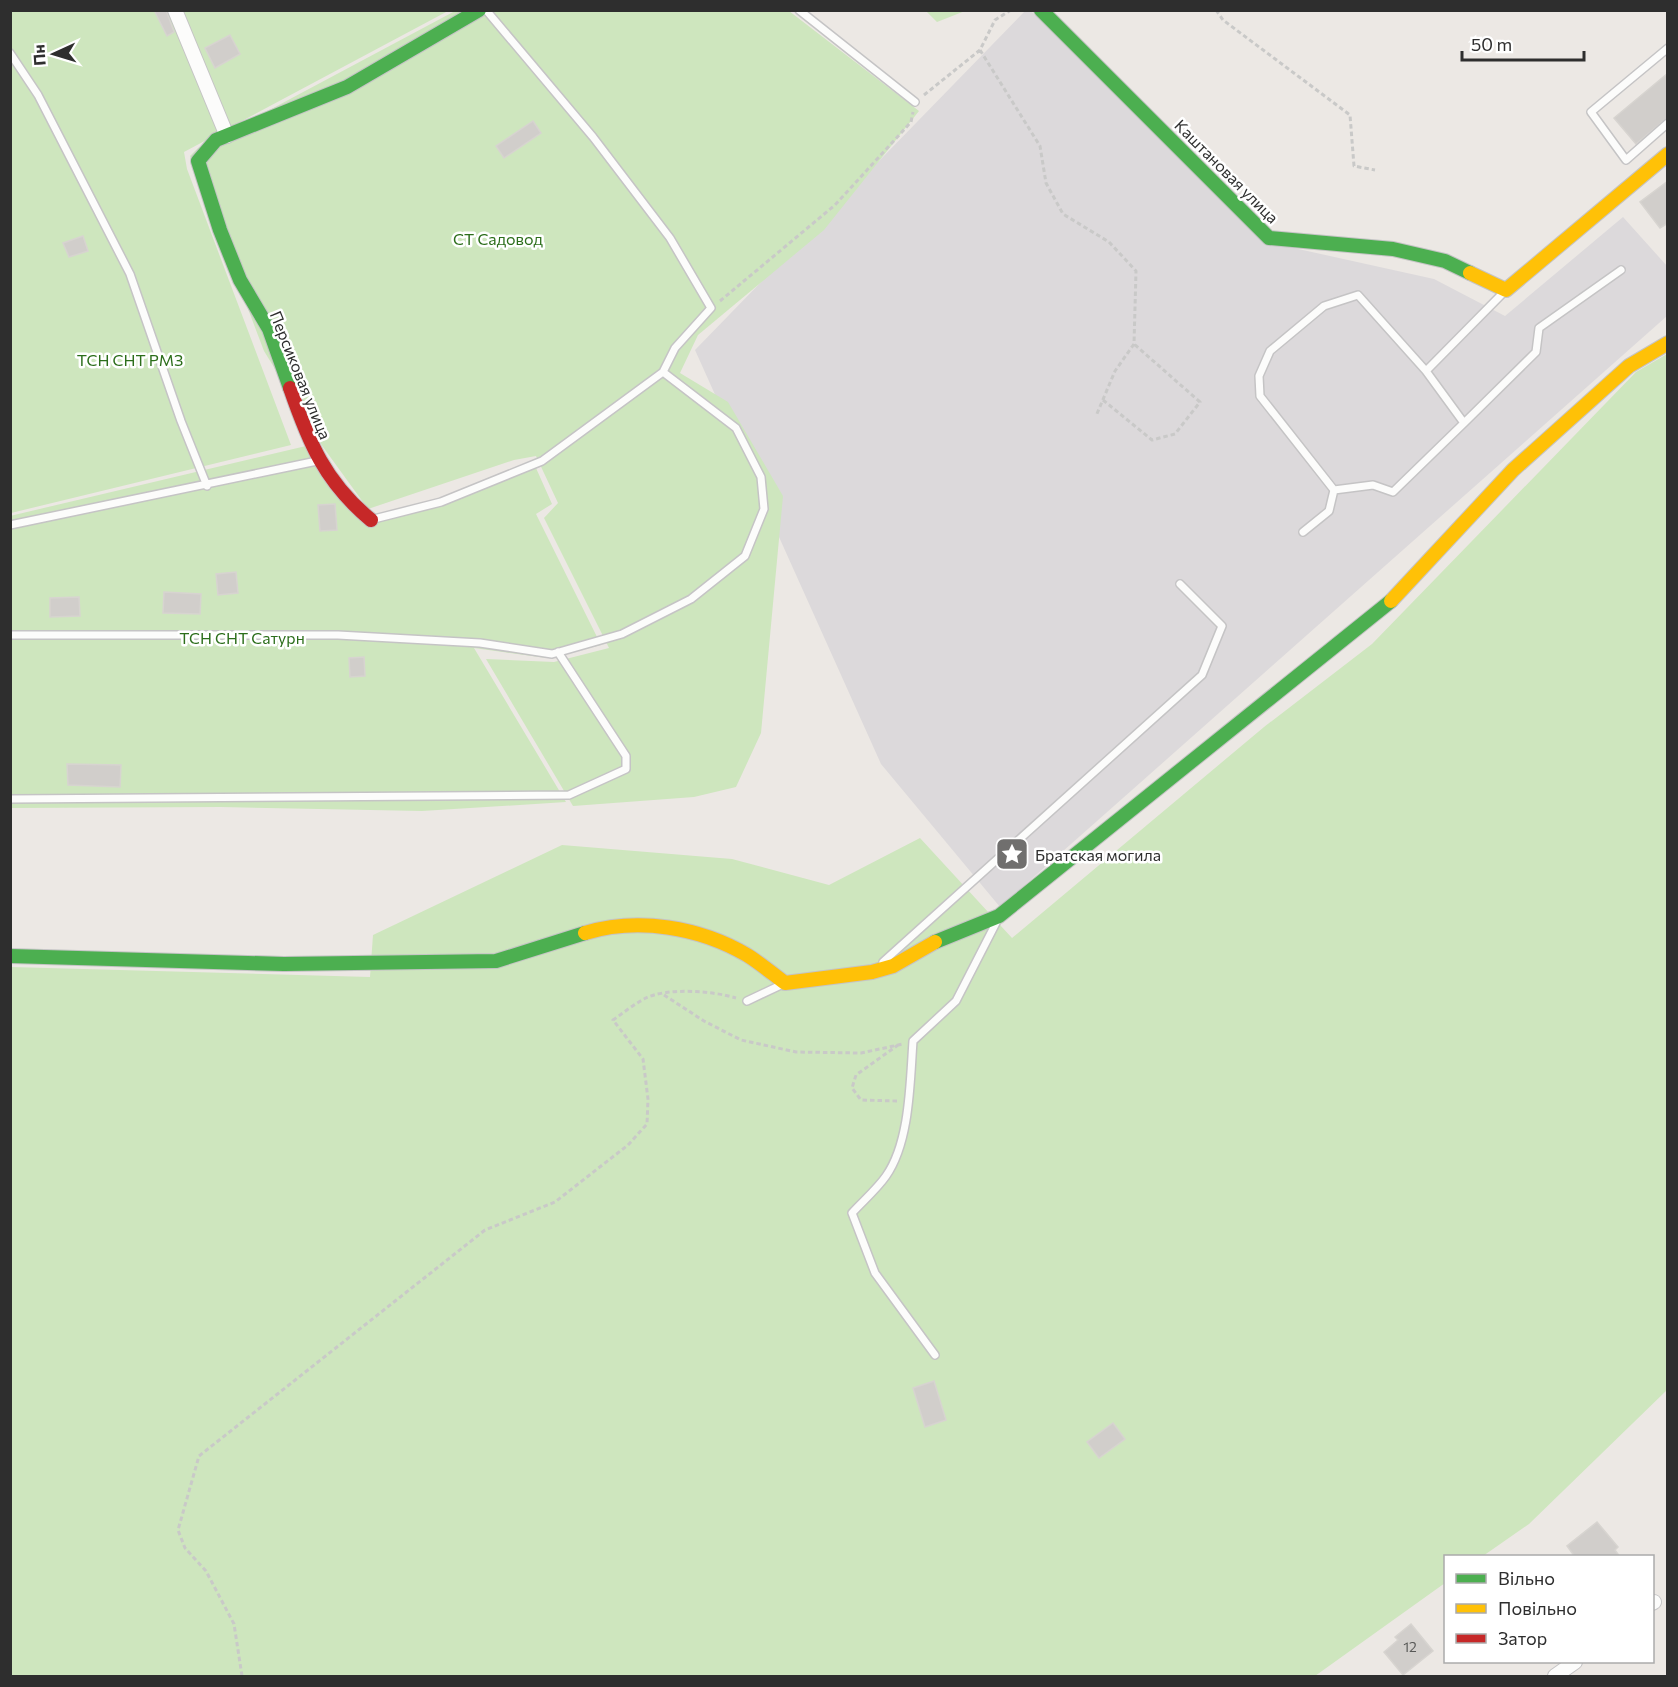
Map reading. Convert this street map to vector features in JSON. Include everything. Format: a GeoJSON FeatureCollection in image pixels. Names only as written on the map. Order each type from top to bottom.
{"type":"FeatureCollection","features":[{"type":"Feature","properties":{"kind":"street"},"geometry":{"type":"LineString","coordinates":[[175,10],[227,136],[326,96],[386,67],[429,38],[479,10]]}},
{"type":"Feature","properties":{"kind":"street","name":"Каштановая улица"},"geometry":{"type":"LineString","coordinates":[[1041,10],[1269,238],[1394,249],[1446,261],[1506,290]]}},
{"type":"Feature","properties":{"kind":"street","name":"Персиковая улица"},"geometry":{"type":"LineString","coordinates":[[227,136],[215,141],[198,161],[220,230],[240,280],[269,329],[311,447],[349,501],[371,520]]}},
{"type":"Feature","properties":{"kind":"street"},"geometry":{"type":"LineString","coordinates":[[1506,290],[1668,154]]}},
{"type":"Feature","properties":{"kind":"street"},"geometry":{"type":"LineString","coordinates":[[10,956],[284,964],[496,961],[592,931],[636,924],[695,932],[747,955],[785,983],[872,972],[893,966],[942,938],[999,916],[1391,601],[1513,470],[1629,366],[1668,343]]}},
{"type":"Feature","properties":{"kind":"street"},"geometry":{"type":"LineString","coordinates":[[1555,1677],[1574,1663]]}},
{"type":"Feature","properties":{"kind":"lane"},"geometry":{"type":"LineString","coordinates":[[371,520],[441,502],[542,461],[663,372],[675,348],[711,308],[670,238],[593,136],[486,10]]}},
{"type":"Feature","properties":{"kind":"lane"},"geometry":{"type":"LineString","coordinates":[[799,10],[915,102]]}},
{"type":"Feature","properties":{"kind":"lane"},"geometry":{"type":"LineString","coordinates":[[1668,48],[1591,112],[1626,160],[1668,123]]}},
{"type":"Feature","properties":{"kind":"lane"},"geometry":{"type":"LineString","coordinates":[[10,53],[38,95],[130,274],[181,421],[207,486]]}},
{"type":"Feature","properties":{"kind":"lane"},"geometry":{"type":"LineString","coordinates":[[1334,490],[1373,485],[1394,492],[1536,352],[1539,328],[1621,270]]}},
{"type":"Feature","properties":{"kind":"lane"},"geometry":{"type":"LineString","coordinates":[[1426,371],[1506,290]]}},
{"type":"Feature","properties":{"kind":"lane"},"geometry":{"type":"LineString","coordinates":[[1334,490],[1260,396],[1259,376],[1270,351],[1324,306],[1358,295],[1426,371],[1464,423]]}},
{"type":"Feature","properties":{"kind":"lane"},"geometry":{"type":"LineString","coordinates":[[10,635],[338,636],[480,643],[552,654],[622,634],[691,599],[745,556],[764,509],[761,477],[736,428],[663,372]]}},
{"type":"Feature","properties":{"kind":"lane"},"geometry":{"type":"LineString","coordinates":[[10,525],[319,461]]}},
{"type":"Feature","properties":{"kind":"lane"},"geometry":{"type":"LineString","coordinates":[[1303,532],[1329,511],[1334,490]]}},
{"type":"Feature","properties":{"kind":"lane"},"geometry":{"type":"LineString","coordinates":[[872,972],[1202,675],[1222,626],[1180,584]]}},
{"type":"Feature","properties":{"kind":"lane"},"geometry":{"type":"LineString","coordinates":[[10,800],[569,795],[626,770],[626,756],[558,652]]}},
{"type":"Feature","properties":{"kind":"lane"},"geometry":{"type":"LineString","coordinates":[[934,1356],[875,1273],[852,1213],[887,1175],[901,1140],[908,1102],[913,1041],[956,1001],[999,916]]}},
{"type":"Feature","properties":{"kind":"lane"},"geometry":{"type":"LineString","coordinates":[[747,1001],[785,983]]}},
{"type":"Feature","properties":{"kind":"path"},"geometry":{"type":"LineString","coordinates":[[711,308],[835,205],[911,122],[915,102],[980,50],[995,20],[1011,10]]}},
{"type":"Feature","properties":{"kind":"path"},"geometry":{"type":"LineString","coordinates":[[1216,10],[1223,20],[1350,115],[1354,166],[1376,170]]}},
{"type":"Feature","properties":{"kind":"path"},"geometry":{"type":"LineString","coordinates":[[980,50],[1040,146],[1046,183],[1063,214],[1109,242],[1136,271],[1134,344],[1115,371],[1096,416]]}},
{"type":"Feature","properties":{"kind":"path"},"geometry":{"type":"LineString","coordinates":[[1103,400],[1152,440],[1176,434],[1200,402],[1134,344]]}},
{"type":"Feature","properties":{"kind":"path"},"geometry":{"type":"LineString","coordinates":[[242,1677],[234,1624],[206,1571],[185,1548],[178,1530],[199,1456],[485,1230],[555,1202],[628,1145],[646,1124],[648,1099],[643,1059],[613,1020],[646,997],[713,991],[747,1001]]}},
{"type":"Feature","properties":{"kind":"path"},"geometry":{"type":"LineString","coordinates":[[664,995],[704,1021],[741,1040],[796,1052],[861,1053],[913,1041]]}},
{"type":"Feature","properties":{"kind":"path"},"geometry":{"type":"LineString","coordinates":[[900,1044],[856,1075],[852,1088],[861,1100],[908,1102]]}},
{"type":"Feature","properties":{"kind":"shaded area"},"geometry":{"type":"Polygon","coordinates":[[[1025,11],[1031,11],[1262,241],[1434,279],[1505,316],[1623,217],[1667,266],[1667,316],[1000,907],[881,764],[695,350],[1025,11]]]}},
{"type":"Feature","properties":{"kind":"green space","name":"ТСН СНТ РМЗ"},"geometry":{"type":"Polygon","coordinates":[[[10,11],[448,11],[184,152],[187,169],[291,445],[11,513],[10,11]]]}},
{"type":"Feature","properties":{"kind":"green space","name":"СТ Садовод"},"geometry":{"type":"Polygon","coordinates":[[[455,11],[789,11],[919,111],[824,230],[698,335],[680,373],[728,402],[783,496],[761,733],[736,787],[694,797],[573,806],[486,659],[554,662],[609,648],[544,518],[558,503],[536,456],[514,460],[368,509],[323,447],[264,351],[190,156],[198,148],[455,11]]]}},
{"type":"Feature","properties":{"kind":"green space"},"geometry":{"type":"Polygon","coordinates":[[[926,11],[965,11],[937,22],[926,11]]]}},
{"type":"Feature","properties":{"kind":"green space"},"geometry":{"type":"Polygon","coordinates":[[[1667,354],[1667,1390],[1529,1524],[1484,1555],[1444,1555],[1444,1584],[1315,1676],[11,1676],[11,967],[370,977],[373,935],[562,845],[732,859],[829,885],[920,838],[1012,938],[1264,727],[1372,644],[1636,372],[1667,354]]]}},
{"type":"Feature","properties":{"kind":"green space","name":"ТСН СНТ Сатурн"},"geometry":{"type":"Polygon","coordinates":[[[306,446],[313,459],[382,520],[464,497],[536,468],[552,504],[536,514],[601,645],[547,658],[474,648],[566,802],[422,811],[221,807],[11,808],[10,516],[306,446]]]}},
{"type":"Feature","properties":{"kind":"building"},"geometry":{"type":"Polygon","coordinates":[[[154,10],[166,10],[174,32],[167,36],[154,10]]]}},
{"type":"Feature","properties":{"kind":"building"},"geometry":{"type":"Polygon","coordinates":[[[230,35],[240,54],[215,68],[205,48],[230,35]]]}},
{"type":"Feature","properties":{"kind":"building"},"geometry":{"type":"Polygon","coordinates":[[[1668,73],[1668,117],[1636,144],[1614,118],[1668,73]]]}},
{"type":"Feature","properties":{"kind":"building"},"geometry":{"type":"Polygon","coordinates":[[[533,121],[541,133],[504,158],[496,146],[533,121]]]}},
{"type":"Feature","properties":{"kind":"building"},"geometry":{"type":"Polygon","coordinates":[[[1668,181],[1668,223],[1660,228],[1640,202],[1668,181]]]}},
{"type":"Feature","properties":{"kind":"building"},"geometry":{"type":"Polygon","coordinates":[[[83,236],[88,251],[69,257],[63,243],[83,236]]]}},
{"type":"Feature","properties":{"kind":"building"},"geometry":{"type":"Polygon","coordinates":[[[335,504],[337,530],[320,531],[318,505],[335,504]]]}},
{"type":"Feature","properties":{"kind":"building"},"geometry":{"type":"Polygon","coordinates":[[[236,572],[238,593],[218,595],[216,574],[236,572]]]}},
{"type":"Feature","properties":{"kind":"building"},"geometry":{"type":"Polygon","coordinates":[[[164,592],[201,594],[200,614],[163,613],[164,592]]]}},
{"type":"Feature","properties":{"kind":"building"},"geometry":{"type":"Polygon","coordinates":[[[79,597],[80,616],[50,617],[50,598],[79,597]]]}},
{"type":"Feature","properties":{"kind":"building"},"geometry":{"type":"Polygon","coordinates":[[[364,657],[365,676],[350,677],[349,658],[364,657]]]}},
{"type":"Feature","properties":{"kind":"building"},"geometry":{"type":"Polygon","coordinates":[[[67,764],[121,765],[120,787],[68,785],[67,764]]]}},
{"type":"Feature","properties":{"kind":"building"},"geometry":{"type":"Polygon","coordinates":[[[934,1381],[946,1420],[925,1427],[913,1388],[934,1381]]]}},
{"type":"Feature","properties":{"kind":"building"},"geometry":{"type":"Polygon","coordinates":[[[1113,1423],[1125,1439],[1099,1458],[1087,1442],[1113,1423]]]}},
{"type":"Feature","properties":{"kind":"building"},"geometry":{"type":"Polygon","coordinates":[[[1597,1522],[1618,1547],[1615,1550],[1619,1555],[1574,1555],[1567,1546],[1597,1522]]]}},
{"type":"Feature","properties":{"kind":"building"},"geometry":{"type":"Polygon","coordinates":[[[1411,1624],[1433,1651],[1403,1675],[1384,1652],[1398,1640],[1395,1637],[1411,1624]]]}},
{"type":"Feature","properties":{"kind":"traffic: fast"},"geometry":{"type":"LineString","coordinates":[[290,388],[269,329],[240,280],[220,230],[198,161],[216,140],[347,87],[479,10]]}},
{"type":"Feature","properties":{"kind":"traffic: fast"},"geometry":{"type":"LineString","coordinates":[[1041,10],[1269,238],[1393,249],[1445,261],[1470,273]]}},
{"type":"Feature","properties":{"kind":"traffic: fast"},"geometry":{"type":"LineString","coordinates":[[935,942],[999,916],[1391,601]]}},
{"type":"Feature","properties":{"kind":"traffic: fast"},"geometry":{"type":"LineString","coordinates":[[10,956],[284,964],[496,961],[585,933]]}},
{"type":"Feature","properties":{"kind":"traffic: slow"},"geometry":{"type":"LineString","coordinates":[[1470,273],[1506,290],[1668,154]]}},
{"type":"Feature","properties":{"kind":"traffic: slow"},"geometry":{"type":"LineString","coordinates":[[1391,601],[1513,470],[1629,366],[1668,343]]}},
{"type":"Feature","properties":{"kind":"traffic: slow"},"geometry":{"type":"LineString","coordinates":[[585,933],[626,926],[647,926],[689,932],[728,945],[747,955],[785,983],[872,972],[893,966],[935,942]]}},
{"type":"Feature","properties":{"kind":"traffic: jam"},"geometry":{"type":"LineString","coordinates":[[290,388],[320,460],[342,491],[371,520]]}},
{"type":"Feature","properties":{"kind":"place","name":"Братская могила"},"geometry":{"type":"Point","coordinates":[1012,854]}}]}
